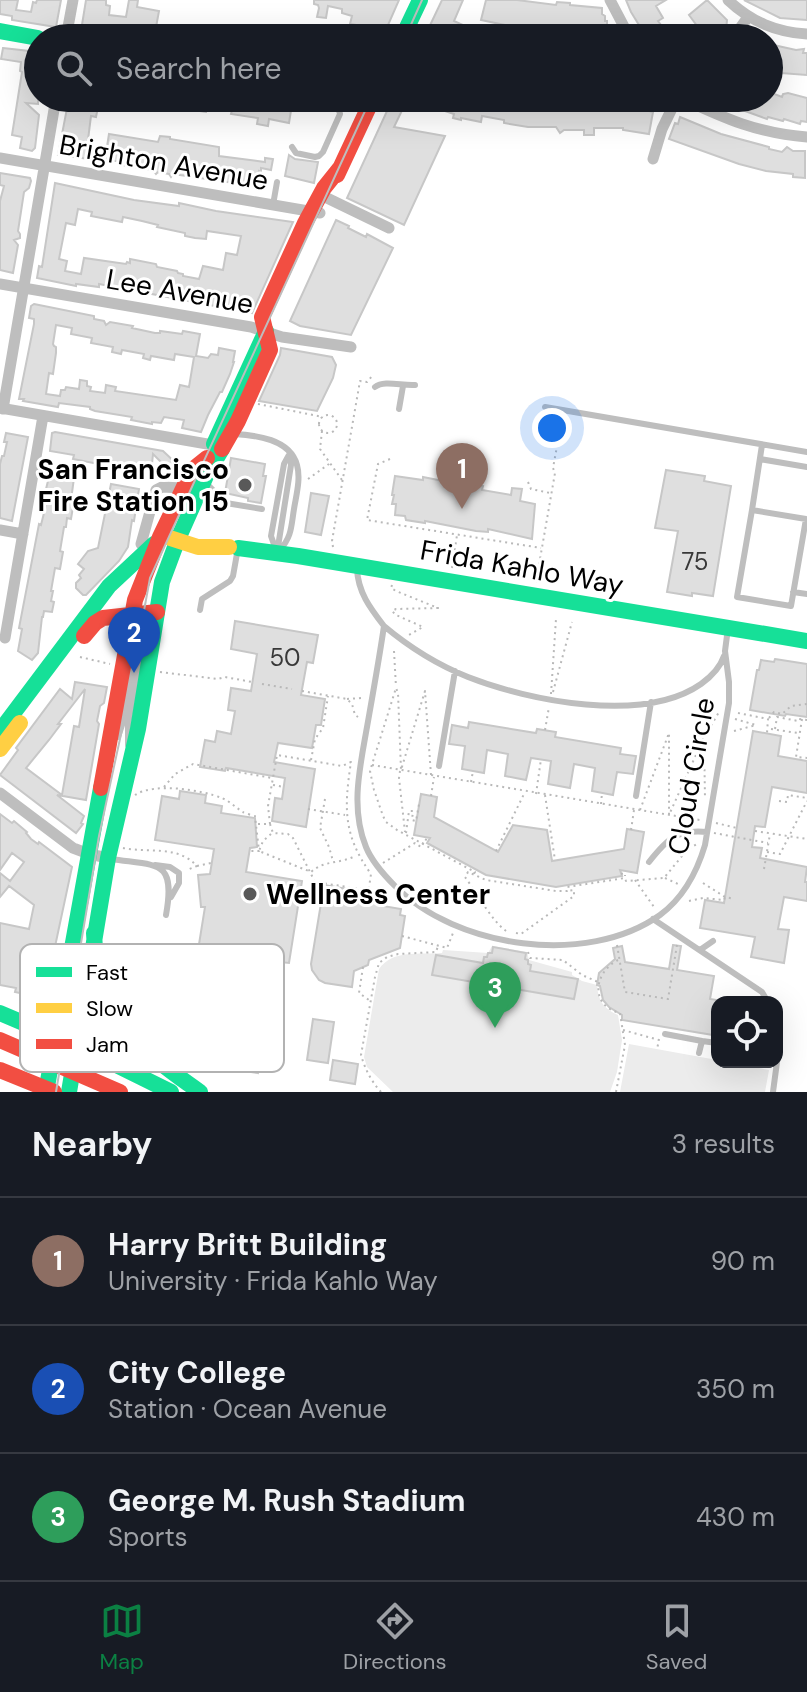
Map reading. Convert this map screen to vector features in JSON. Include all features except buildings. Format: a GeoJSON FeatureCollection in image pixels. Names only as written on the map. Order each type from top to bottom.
{"type":"FeatureCollection","features":[{"type":"Feature","properties":{"kind":"main road"},"geometry":{"type":"LineString","coordinates":[[409,24],[420,0]]}},
{"type":"Feature","properties":{"kind":"main road"},"geometry":{"type":"LineString","coordinates":[[0,31],[24,35]]}},
{"type":"Feature","properties":{"kind":"main road"},"geometry":{"type":"LineString","coordinates":[[205,479],[210,452],[319,207],[366,112]]}},
{"type":"Feature","properties":{"kind":"main road"},"geometry":{"type":"LineString","coordinates":[[70,944],[131,616],[140,587],[238,421],[270,350],[265,332]]}},
{"type":"Feature","properties":{"kind":"main road"},"geometry":{"type":"LineString","coordinates":[[92,944],[138,729],[169,538],[183,488],[192,470],[210,452]]}},
{"type":"Feature","properties":{"kind":"main road","name":"Frida Kahlo Way"},"geometry":{"type":"LineString","coordinates":[[169,538],[193,535],[218,539],[233,548],[356,565],[807,641]]}},
{"type":"Feature","properties":{"kind":"main road"},"geometry":{"type":"LineString","coordinates":[[0,731],[109,586],[169,538]]}},
{"type":"Feature","properties":{"kind":"main road"},"geometry":{"type":"LineString","coordinates":[[0,749],[98,619],[157,612]]}},
{"type":"Feature","properties":{"kind":"main road"},"geometry":{"type":"LineString","coordinates":[[94,933],[94,944]]}},
{"type":"Feature","properties":{"kind":"main road"},"geometry":{"type":"LineString","coordinates":[[0,1013],[20,1021]]}},
{"type":"Feature","properties":{"kind":"main road"},"geometry":{"type":"LineString","coordinates":[[0,1040],[20,1048]]}},
{"type":"Feature","properties":{"kind":"main road"},"geometry":{"type":"LineString","coordinates":[[0,1070],[54,1092]]}},
{"type":"Feature","properties":{"kind":"main road"},"geometry":{"type":"LineString","coordinates":[[46,1092],[49,1072]]}},
{"type":"Feature","properties":{"kind":"main road"},"geometry":{"type":"LineString","coordinates":[[69,1092],[72,1072]]}},
{"type":"Feature","properties":{"kind":"main road"},"geometry":{"type":"LineString","coordinates":[[76,1072],[120,1092]]}},
{"type":"Feature","properties":{"kind":"main road"},"geometry":{"type":"LineString","coordinates":[[130,1072],[171,1092]]}},
{"type":"Feature","properties":{"kind":"main road"},"geometry":{"type":"LineString","coordinates":[[172,1072],[200,1092]]}},
{"type":"Feature","properties":{"kind":"street"},"geometry":{"type":"LineString","coordinates":[[69,24],[73,0]]}},
{"type":"Feature","properties":{"kind":"street"},"geometry":{"type":"LineString","coordinates":[[610,0],[623,24]]}},
{"type":"Feature","properties":{"kind":"street"},"geometry":{"type":"LineString","coordinates":[[728,0],[748,17],[763,24]]}},
{"type":"Feature","properties":{"kind":"street"},"geometry":{"type":"LineString","coordinates":[[743,24],[748,17]]}},
{"type":"Feature","properties":{"kind":"street"},"geometry":{"type":"LineString","coordinates":[[783,30],[807,34]]}},
{"type":"Feature","properties":{"kind":"street"},"geometry":{"type":"LineString","coordinates":[[54,112],[2,409],[210,452]]}},
{"type":"Feature","properties":{"kind":"street"},"geometry":{"type":"LineString","coordinates":[[653,159],[662,129],[671,112]]}},
{"type":"Feature","properties":{"kind":"street"},"geometry":{"type":"LineString","coordinates":[[712,112],[745,126],[776,134],[807,137]]}},
{"type":"Feature","properties":{"kind":"street","name":"Brighton Avenue"},"geometry":{"type":"LineString","coordinates":[[0,158],[273,205],[319,207],[389,228]]}},
{"type":"Feature","properties":{"kind":"street","name":"Lee Avenue"},"geometry":{"type":"LineString","coordinates":[[0,284],[351,347]]}},
{"type":"Feature","properties":{"kind":"street"},"geometry":{"type":"LineString","coordinates":[[5,638],[43,416]]}},
{"type":"Feature","properties":{"kind":"street"},"geometry":{"type":"LineString","coordinates":[[141,544],[156,490],[162,487],[183,488]]}},
{"type":"Feature","properties":{"kind":"street"},"geometry":{"type":"LineString","coordinates":[[146,525],[169,538]]}},
{"type":"Feature","properties":{"kind":"street"},"geometry":{"type":"LineString","coordinates":[[0,530],[23,534]]}},
{"type":"Feature","properties":{"kind":"street"},"geometry":{"type":"LineString","coordinates":[[0,793],[73,848],[89,854],[113,852]]}},
{"type":"Feature","properties":{"kind":"lane"},"geometry":{"type":"LineString","coordinates":[[292,147],[296,153],[315,157],[323,152],[340,112]]}},
{"type":"Feature","properties":{"kind":"lane"},"geometry":{"type":"LineString","coordinates":[[273,205],[277,182]]}},
{"type":"Feature","properties":{"kind":"lane"},"geometry":{"type":"LineString","coordinates":[[375,387],[381,383],[415,385]]}},
{"type":"Feature","properties":{"kind":"lane"},"geometry":{"type":"LineString","coordinates":[[399,409],[403,386]]}},
{"type":"Feature","properties":{"kind":"lane"},"geometry":{"type":"LineString","coordinates":[[545,407],[807,452]]}},
{"type":"Feature","properties":{"kind":"lane"},"geometry":{"type":"LineString","coordinates":[[230,434],[281,444],[290,453],[297,464],[298,485],[289,539],[277,553],[271,536],[284,464],[290,453]]}},
{"type":"Feature","properties":{"kind":"lane"},"geometry":{"type":"LineString","coordinates":[[752,510],[806,519],[791,606],[737,597],[762,445]]}},
{"type":"Feature","properties":{"kind":"lane"},"geometry":{"type":"LineString","coordinates":[[760,459],[807,467]]}},
{"type":"Feature","properties":{"kind":"lane"},"geometry":{"type":"LineString","coordinates":[[205,479],[226,503],[262,509]]}},
{"type":"Feature","properties":{"kind":"lane"},"geometry":{"type":"LineString","coordinates":[[200,610],[202,599],[226,585],[233,576],[233,548]]}},
{"type":"Feature","properties":{"kind":"lane"},"geometry":{"type":"LineString","coordinates":[[356,565],[358,586],[367,603],[384,626],[418,651],[455,671],[497,687],[551,700],[611,705],[651,702],[684,693],[717,670],[725,651]]}},
{"type":"Feature","properties":{"kind":"lane"},"geometry":{"type":"LineString","coordinates":[[793,592],[807,594]]}},
{"type":"Feature","properties":{"kind":"lane","name":"Cloud Circle"},"geometry":{"type":"LineString","coordinates":[[384,626],[358,783],[358,818],[367,850],[378,867],[414,903],[456,926],[493,938],[528,944],[570,944],[637,928],[665,911],[686,888],[701,861],[706,841],[729,703],[725,651],[728,628]]}},
{"type":"Feature","properties":{"kind":"lane"},"geometry":{"type":"LineString","coordinates":[[439,766],[455,671]]}},
{"type":"Feature","properties":{"kind":"lane"},"geometry":{"type":"LineString","coordinates":[[636,796],[651,702]]}},
{"type":"Feature","properties":{"kind":"lane"},"geometry":{"type":"LineString","coordinates":[[649,862],[659,849],[678,834],[692,830],[707,832]]}},
{"type":"Feature","properties":{"kind":"lane"},"geometry":{"type":"LineString","coordinates":[[113,852],[163,871],[170,883],[166,915]]}},
{"type":"Feature","properties":{"kind":"lane"},"geometry":{"type":"LineString","coordinates":[[147,864],[170,867],[179,873],[179,883],[169,900]]}},
{"type":"Feature","properties":{"kind":"lane"},"geometry":{"type":"LineString","coordinates":[[653,919],[764,996]]}},
{"type":"Feature","properties":{"kind":"lane"},"geometry":{"type":"LineString","coordinates":[[700,950],[713,941]]}},
{"type":"Feature","properties":{"kind":"lane"},"geometry":{"type":"LineString","coordinates":[[665,1034],[711,1042]]}},
{"type":"Feature","properties":{"kind":"lane"},"geometry":{"type":"LineString","coordinates":[[699,1053],[702,1041]]}},
{"type":"Feature","properties":{"kind":"lane"},"geometry":{"type":"LineString","coordinates":[[773,1092],[776,1068]]}},
{"type":"Feature","properties":{"kind":"path"},"geometry":{"type":"LineString","coordinates":[[333,547],[360,381],[367,382],[373,375]]}},
{"type":"Feature","properties":{"kind":"path"},"geometry":{"type":"LineString","coordinates":[[253,403],[323,417],[333,416]]}},
{"type":"Feature","properties":{"kind":"path"},"geometry":{"type":"LineString","coordinates":[[333,416],[335,411]]}},
{"type":"Feature","properties":{"kind":"path"},"geometry":{"type":"LineString","coordinates":[[533,595],[563,412]]}},
{"type":"Feature","properties":{"kind":"path"},"geometry":{"type":"LineString","coordinates":[[322,431],[331,433],[335,430],[337,421],[333,416]]}},
{"type":"Feature","properties":{"kind":"path"},"geometry":{"type":"LineString","coordinates":[[323,417],[320,422],[320,449],[342,481]]}},
{"type":"Feature","properties":{"kind":"path"},"geometry":{"type":"LineString","coordinates":[[390,459],[378,464],[367,520],[541,548]]}},
{"type":"Feature","properties":{"kind":"path"},"geometry":{"type":"LineString","coordinates":[[306,480],[330,463]]}},
{"type":"Feature","properties":{"kind":"path"},"geometry":{"type":"LineString","coordinates":[[528,482],[531,489],[551,493]]}},
{"type":"Feature","properties":{"kind":"path"},"geometry":{"type":"LineString","coordinates":[[450,581],[458,534]]}},
{"type":"Feature","properties":{"kind":"path"},"geometry":{"type":"LineString","coordinates":[[392,584],[391,588],[396,591],[438,608],[392,611],[423,627],[408,636]]}},
{"type":"Feature","properties":{"kind":"path"},"geometry":{"type":"LineString","coordinates":[[551,700],[556,619]]}},
{"type":"Feature","properties":{"kind":"path"},"geometry":{"type":"LineString","coordinates":[[551,700],[572,622]]}},
{"type":"Feature","properties":{"kind":"path"},"geometry":{"type":"LineString","coordinates":[[394,651],[401,770]]}},
{"type":"Feature","properties":{"kind":"path"},"geometry":{"type":"LineString","coordinates":[[175,675],[225,677],[252,682]]}},
{"type":"Feature","properties":{"kind":"path"},"geometry":{"type":"LineString","coordinates":[[262,684],[292,689]]}},
{"type":"Feature","properties":{"kind":"path"},"geometry":{"type":"LineString","coordinates":[[396,688],[371,765],[374,790],[383,816],[391,826],[475,872],[473,875]]}},
{"type":"Feature","properties":{"kind":"path"},"geometry":{"type":"LineString","coordinates":[[302,691],[347,699],[361,698]]}},
{"type":"Feature","properties":{"kind":"path"},"geometry":{"type":"LineString","coordinates":[[406,835],[399,778],[425,691],[431,796]]}},
{"type":"Feature","properties":{"kind":"path"},"geometry":{"type":"LineString","coordinates":[[311,761],[315,739],[323,728],[328,696]]}},
{"type":"Feature","properties":{"kind":"path"},"geometry":{"type":"LineString","coordinates":[[347,699],[358,717]]}},
{"type":"Feature","properties":{"kind":"path"},"geometry":{"type":"LineString","coordinates":[[768,719],[774,712],[782,714],[791,706],[807,704]]}},
{"type":"Feature","properties":{"kind":"path"},"geometry":{"type":"LineString","coordinates":[[545,730],[549,710]]}},
{"type":"Feature","properties":{"kind":"path"},"geometry":{"type":"LineString","coordinates":[[669,815],[704,737],[719,712],[723,712]]}},
{"type":"Feature","properties":{"kind":"path"},"geometry":{"type":"LineString","coordinates":[[738,713],[773,719]]}},
{"type":"Feature","properties":{"kind":"path"},"geometry":{"type":"LineString","coordinates":[[767,733],[769,713]]}},
{"type":"Feature","properties":{"kind":"path"},"geometry":{"type":"LineString","coordinates":[[800,733],[773,729],[777,717],[807,720]]}},
{"type":"Feature","properties":{"kind":"path"},"geometry":{"type":"LineString","coordinates":[[802,719],[796,757],[807,758]]}},
{"type":"Feature","properties":{"kind":"path"},"geometry":{"type":"LineString","coordinates":[[737,731],[756,725],[739,720]]}},
{"type":"Feature","properties":{"kind":"path"},"geometry":{"type":"LineString","coordinates":[[640,810],[669,733],[669,815]]}},
{"type":"Feature","properties":{"kind":"path"},"geometry":{"type":"LineString","coordinates":[[704,737],[705,801],[712,803]]}},
{"type":"Feature","properties":{"kind":"path"},"geometry":{"type":"LineString","coordinates":[[273,833],[268,806],[277,755],[342,766],[351,762],[347,815],[357,855],[371,874],[368,894],[383,897],[395,886]]}},
{"type":"Feature","properties":{"kind":"path"},"geometry":{"type":"LineString","coordinates":[[536,794],[541,759]]}},
{"type":"Feature","properties":{"kind":"path"},"geometry":{"type":"LineString","coordinates":[[163,788],[175,774],[193,764],[274,778]]}},
{"type":"Feature","properties":{"kind":"path"},"geometry":{"type":"LineString","coordinates":[[371,765],[700,820]]}},
{"type":"Feature","properties":{"kind":"path"},"geometry":{"type":"LineString","coordinates":[[471,782],[473,771]]}},
{"type":"Feature","properties":{"kind":"path"},"geometry":{"type":"LineString","coordinates":[[273,785],[284,787]]}},
{"type":"Feature","properties":{"kind":"path"},"geometry":{"type":"LineString","coordinates":[[132,797],[150,788],[220,797],[244,813],[255,816],[259,851]]}},
{"type":"Feature","properties":{"kind":"path"},"geometry":{"type":"LineString","coordinates":[[496,851],[525,792]]}},
{"type":"Feature","properties":{"kind":"path"},"geometry":{"type":"LineString","coordinates":[[601,804],[602,793]]}},
{"type":"Feature","properties":{"kind":"path"},"geometry":{"type":"LineString","coordinates":[[545,795],[555,860]]}},
{"type":"Feature","properties":{"kind":"path"},"geometry":{"type":"LineString","coordinates":[[767,852],[780,854],[807,800],[788,795],[787,802],[779,801]]}},
{"type":"Feature","properties":{"kind":"path"},"geometry":{"type":"LineString","coordinates":[[325,799],[320,828],[333,862]]}},
{"type":"Feature","properties":{"kind":"path"},"geometry":{"type":"LineString","coordinates":[[406,835],[409,811],[413,811],[412,820],[416,821],[419,804]]}},
{"type":"Feature","properties":{"kind":"path"},"geometry":{"type":"LineString","coordinates":[[308,809],[347,815]]}},
{"type":"Feature","properties":{"kind":"path"},"geometry":{"type":"LineString","coordinates":[[631,830],[634,809]]}},
{"type":"Feature","properties":{"kind":"path"},"geometry":{"type":"LineString","coordinates":[[715,823],[737,828]]}},
{"type":"Feature","properties":{"kind":"path"},"geometry":{"type":"LineString","coordinates":[[257,825],[270,824]]}},
{"type":"Feature","properties":{"kind":"path"},"geometry":{"type":"LineString","coordinates":[[755,831],[807,839]]}},
{"type":"Feature","properties":{"kind":"path"},"geometry":{"type":"LineString","coordinates":[[707,832],[768,843]]}},
{"type":"Feature","properties":{"kind":"path"},"geometry":{"type":"LineString","coordinates":[[259,851],[263,841],[273,833],[288,834],[315,882],[368,890]]}},
{"type":"Feature","properties":{"kind":"path"},"geometry":{"type":"LineString","coordinates":[[764,869],[770,833]]}},
{"type":"Feature","properties":{"kind":"path"},"geometry":{"type":"LineString","coordinates":[[382,864],[415,843],[421,847],[425,839],[428,841]]}},
{"type":"Feature","properties":{"kind":"path"},"geometry":{"type":"LineString","coordinates":[[664,878],[687,850],[706,841]]}},
{"type":"Feature","properties":{"kind":"path"},"geometry":{"type":"LineString","coordinates":[[250,851],[259,851],[311,872]]}},
{"type":"Feature","properties":{"kind":"path"},"geometry":{"type":"LineString","coordinates":[[113,852],[178,852],[197,866]]}},
{"type":"Feature","properties":{"kind":"path"},"geometry":{"type":"LineString","coordinates":[[311,872],[320,865],[357,855]]}},
{"type":"Feature","properties":{"kind":"path"},"geometry":{"type":"LineString","coordinates":[[179,873],[211,863]]}},
{"type":"Feature","properties":{"kind":"path"},"geometry":{"type":"LineString","coordinates":[[503,930],[465,877],[468,872],[486,880],[556,891],[574,890],[574,896],[521,934]]}},
{"type":"Feature","properties":{"kind":"path"},"geometry":{"type":"LineString","coordinates":[[621,874],[625,873],[625,878]]}},
{"type":"Feature","properties":{"kind":"path"},"geometry":{"type":"LineString","coordinates":[[567,891],[567,887],[625,878],[626,881],[664,878],[678,884]]}},
{"type":"Feature","properties":{"kind":"path"},"geometry":{"type":"LineString","coordinates":[[634,880],[656,909]]}},
{"type":"Feature","properties":{"kind":"path"},"geometry":{"type":"LineString","coordinates":[[703,883],[734,899]]}},
{"type":"Feature","properties":{"kind":"path"},"geometry":{"type":"LineString","coordinates":[[689,901],[707,898],[724,900],[725,897]]}},
{"type":"Feature","properties":{"kind":"path"},"geometry":{"type":"LineString","coordinates":[[402,936],[447,948],[456,926]]}},
{"type":"Feature","properties":{"kind":"path"},"geometry":{"type":"LineString","coordinates":[[615,935],[625,992],[668,999],[679,936]]}},
{"type":"Feature","properties":{"kind":"path"},"geometry":{"type":"LineString","coordinates":[[381,1092],[371,1079],[361,1055],[379,963],[398,954],[436,952],[438,946]]}},
{"type":"Feature","properties":{"kind":"path"},"geometry":{"type":"LineString","coordinates":[[528,950],[530,958],[563,960],[582,975],[599,982]]}},
{"type":"Feature","properties":{"kind":"path"},"geometry":{"type":"LineString","coordinates":[[616,1092],[625,1045],[620,1013],[609,1009],[601,1000],[599,982],[607,967],[619,959]]}},
{"type":"Feature","properties":{"kind":"path"},"geometry":{"type":"LineString","coordinates":[[363,967],[359,993],[370,1001]]}},
{"type":"Feature","properties":{"kind":"path"},"geometry":{"type":"LineString","coordinates":[[622,1029],[659,1040],[657,1049]]}},
{"type":"Feature","properties":{"kind":"shaded area"},"geometry":{"type":"Polygon","coordinates":[[[492,946],[527,952],[529,960],[572,972],[582,981],[597,985],[603,1004],[618,1015],[622,1040],[610,1092],[393,1092],[367,1067],[364,1057],[379,969],[385,963],[399,956],[442,953],[443,950],[488,953],[492,946]]]}},
{"type":"Feature","properties":{"kind":"shaded area"},"geometry":{"type":"Polygon","coordinates":[[[629,1044],[711,1059],[711,1068],[769,1070],[765,1092],[620,1092],[629,1044]]]}},
{"type":"Feature","properties":{"kind":"tram line"},"geometry":{"type":"LineString","coordinates":[[411,24],[422,0]]}},
{"type":"Feature","properties":{"kind":"tram line"},"geometry":{"type":"LineString","coordinates":[[81,944],[150,578],[365,112]]}},
{"type":"Feature","properties":{"kind":"tram line"},"geometry":{"type":"LineString","coordinates":[[56,1092],[59,1072]]}},
{"type":"Feature","properties":{"kind":"traffic: fast"},"geometry":{"type":"LineString","coordinates":[[409,24],[420,0]]}},
{"type":"Feature","properties":{"kind":"traffic: fast"},"geometry":{"type":"LineString","coordinates":[[0,31],[24,35]]}},
{"type":"Feature","properties":{"kind":"traffic: fast"},"geometry":{"type":"LineString","coordinates":[[214,444],[266,331]]}},
{"type":"Feature","properties":{"kind":"traffic: fast"},"geometry":{"type":"LineString","coordinates":[[94,944],[108,858],[138,729],[162,582],[206,476],[222,449]]}},
{"type":"Feature","properties":{"kind":"traffic: fast"},"geometry":{"type":"LineString","coordinates":[[0,731],[109,586],[154,544]]}},
{"type":"Feature","properties":{"kind":"traffic: fast"},"geometry":{"type":"LineString","coordinates":[[238,548],[807,641]]}},
{"type":"Feature","properties":{"kind":"traffic: fast"},"geometry":{"type":"LineString","coordinates":[[73,944],[101,788]]}},
{"type":"Feature","properties":{"kind":"traffic: fast"},"geometry":{"type":"LineString","coordinates":[[94,933],[95,944]]}},
{"type":"Feature","properties":{"kind":"traffic: fast"},"geometry":{"type":"LineString","coordinates":[[0,1013],[20,1022]]}},
{"type":"Feature","properties":{"kind":"traffic: fast"},"geometry":{"type":"LineString","coordinates":[[46,1092],[50,1072]]}},
{"type":"Feature","properties":{"kind":"traffic: fast"},"geometry":{"type":"LineString","coordinates":[[69,1092],[72,1072]]}},
{"type":"Feature","properties":{"kind":"traffic: fast"},"geometry":{"type":"LineString","coordinates":[[131,1072],[171,1092]]}},
{"type":"Feature","properties":{"kind":"traffic: fast"},"geometry":{"type":"LineString","coordinates":[[173,1072],[200,1092]]}},
{"type":"Feature","properties":{"kind":"traffic: slow"},"geometry":{"type":"LineString","coordinates":[[170,538],[198,547],[229,547]]}},
{"type":"Feature","properties":{"kind":"traffic: slow"},"geometry":{"type":"LineString","coordinates":[[0,749],[20,723]]}},
{"type":"Feature","properties":{"kind":"traffic: jam"},"geometry":{"type":"LineString","coordinates":[[337,175],[366,112]]}},
{"type":"Feature","properties":{"kind":"traffic: jam"},"geometry":{"type":"LineString","coordinates":[[222,449],[270,350],[262,317],[305,223],[324,188],[340,168]]}},
{"type":"Feature","properties":{"kind":"traffic: jam"},"geometry":{"type":"LineString","coordinates":[[101,788],[135,600],[160,537],[192,470],[207,458]]}},
{"type":"Feature","properties":{"kind":"traffic: jam"},"geometry":{"type":"LineString","coordinates":[[84,636],[103,618],[157,612]]}},
{"type":"Feature","properties":{"kind":"traffic: jam"},"geometry":{"type":"LineString","coordinates":[[0,1040],[20,1049]]}},
{"type":"Feature","properties":{"kind":"traffic: jam"},"geometry":{"type":"LineString","coordinates":[[0,1070],[54,1092]]}},
{"type":"Feature","properties":{"kind":"traffic: jam"},"geometry":{"type":"LineString","coordinates":[[74,1072],[120,1092]]}},
{"type":"Feature","properties":{"kind":"place","name":"San Francisco Fire Station 15"},"geometry":{"type":"Point","coordinates":[245,485]}},
{"type":"Feature","properties":{"kind":"place","name":"Harry Britt Building"},"geometry":{"type":"Point","coordinates":[462,509]}},
{"type":"Feature","properties":{"kind":"place","name":"City College"},"geometry":{"type":"Point","coordinates":[134,673]}},
{"type":"Feature","properties":{"kind":"place","name":"Wellness Center"},"geometry":{"type":"Point","coordinates":[250,894]}},
{"type":"Feature","properties":{"kind":"place","name":"George M. Rush Stadium"},"geometry":{"type":"Point","coordinates":[495,1028]}}]}
